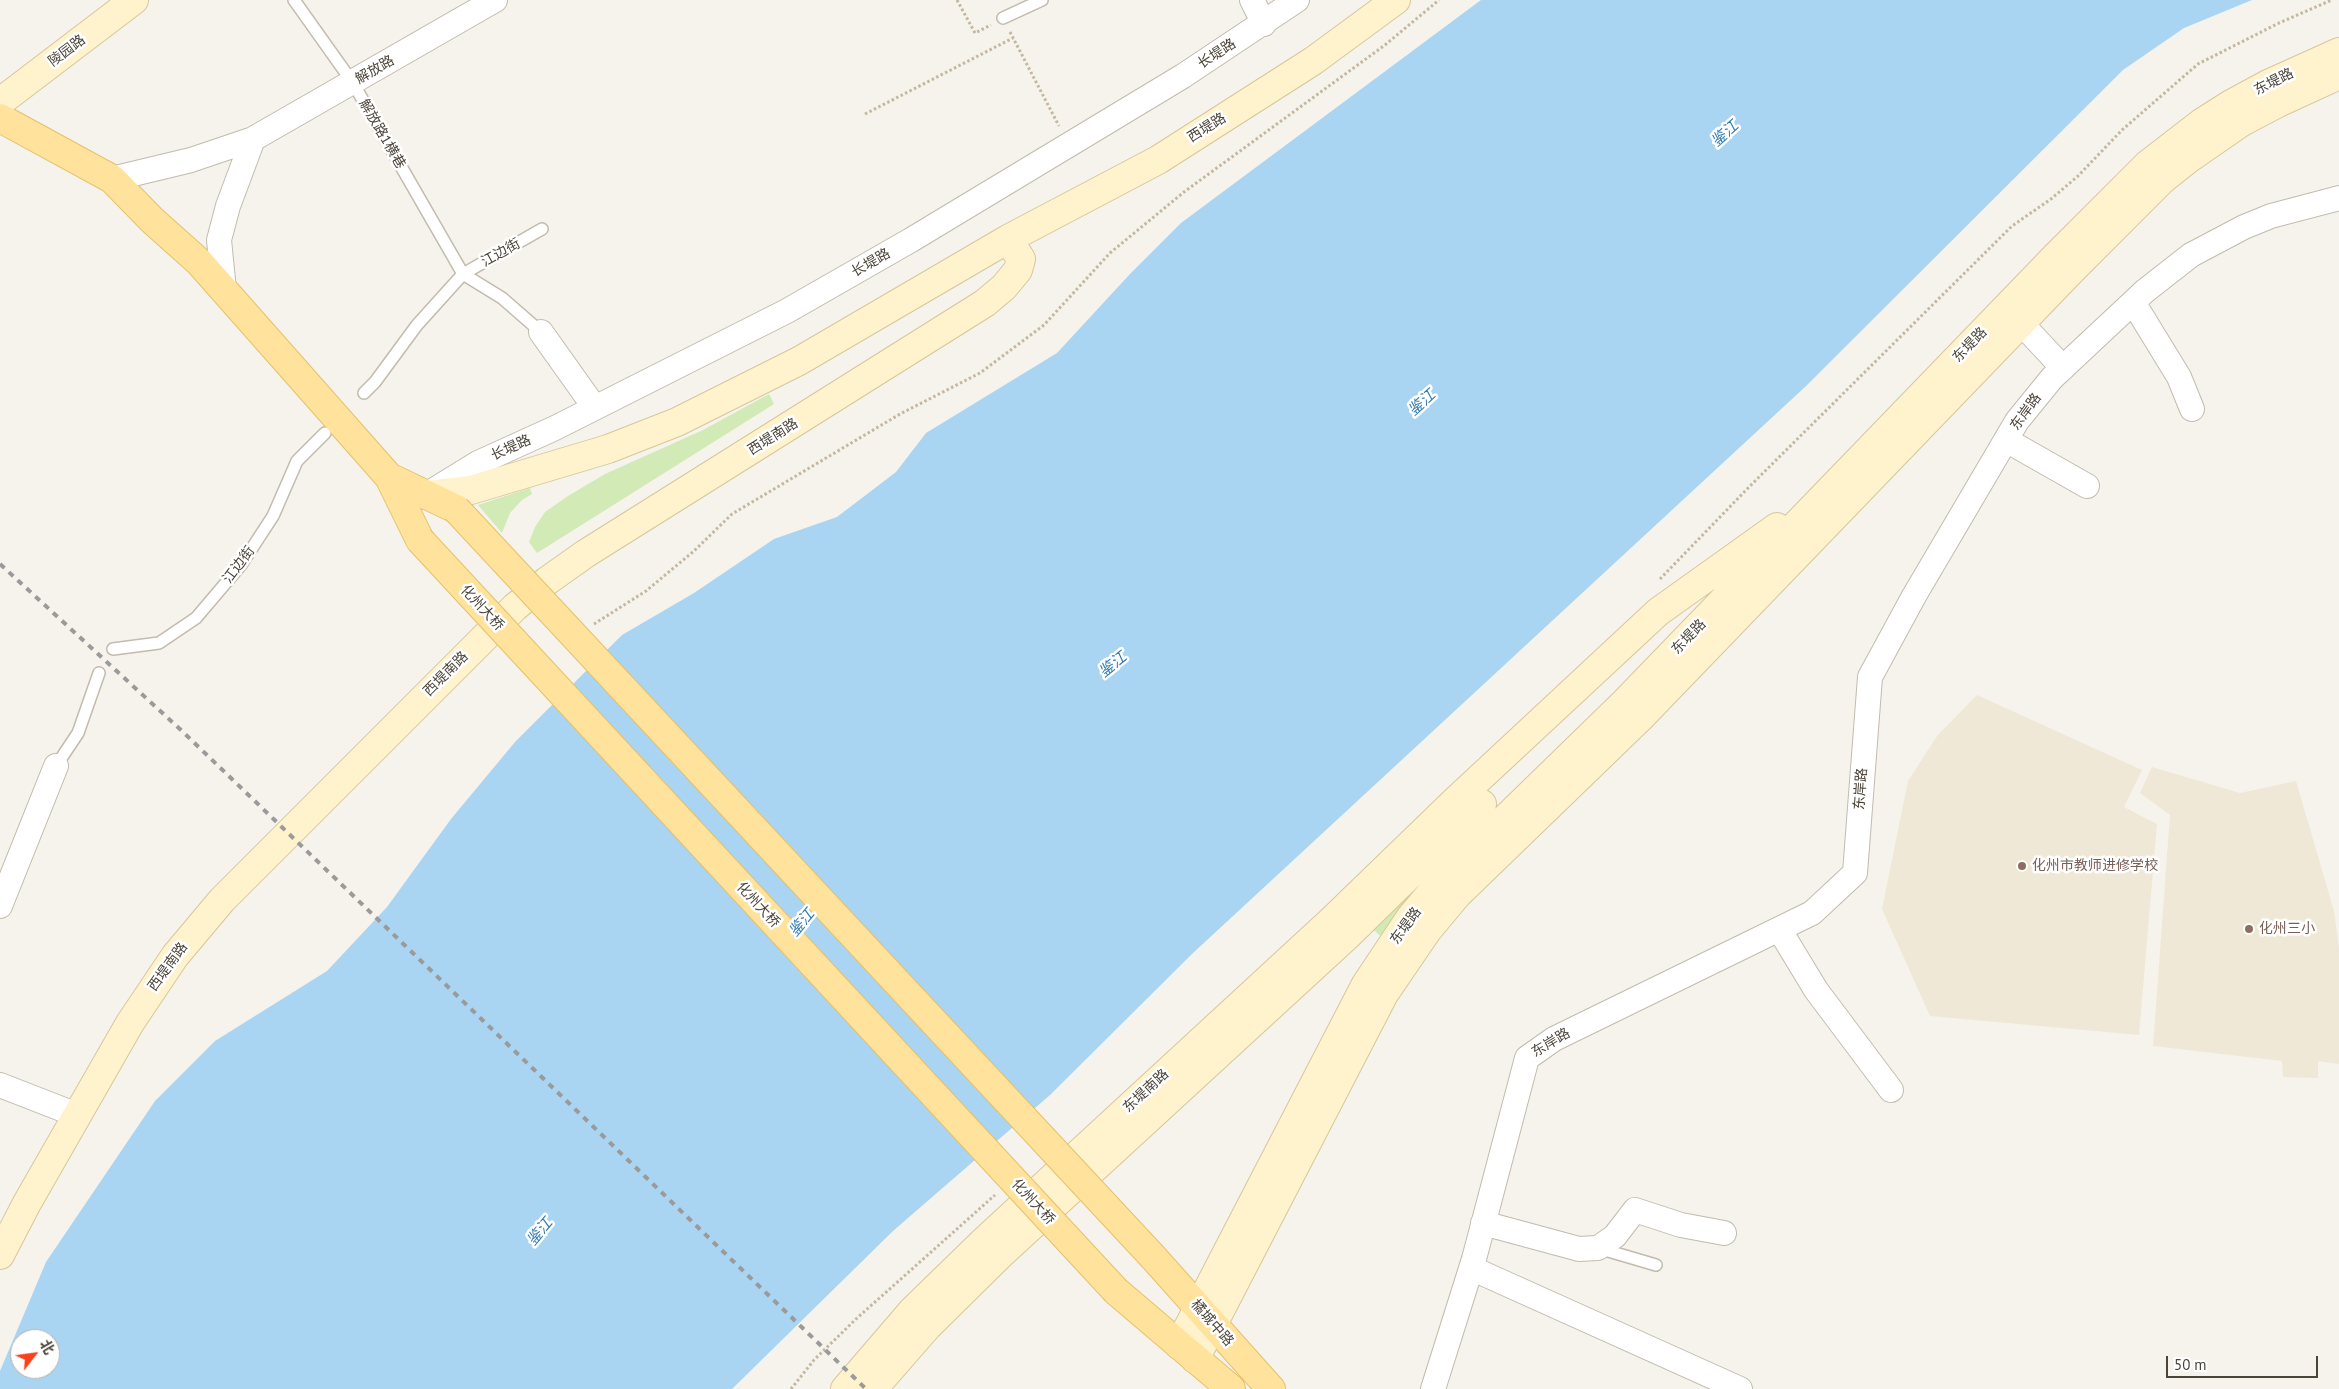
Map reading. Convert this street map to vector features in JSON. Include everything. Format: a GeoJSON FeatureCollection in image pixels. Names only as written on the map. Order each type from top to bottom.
{"type":"FeatureCollection","features":[{"type":"Feature","properties":{"kind":"main road","name":"陵园路"},"geometry":{"type":"LineString","coordinates":[[0,102],[134,0]]}},
{"type":"Feature","properties":{"kind":"main road","name":"西堤路"},"geometry":{"type":"LineString","coordinates":[[426,495],[471,490],[608,450],[676,422],[799,361],[1008,239],[1158,160],[1313,61],[1396,0]]}},
{"type":"Feature","properties":{"kind":"main road","name":"东堤路"},"geometry":{"type":"LineString","coordinates":[[1187,1352],[1384,994],[1427,931],[1526,813],[1625,702],[2056,256],[2148,164],[2201,123],[2232,104],[2268,84],[2339,52]]}},
{"type":"Feature","properties":{"kind":"main road","name":"东堤路"},"geometry":{"type":"LineString","coordinates":[[1206,1316],[1366,984],[1410,918],[1441,881],[1640,718],[2148,194],[2186,160],[2242,122],[2278,102],[2339,75]]}},
{"type":"Feature","properties":{"kind":"main road"},"geometry":{"type":"LineString","coordinates":[[0,118],[112,179],[152,220],[199,262],[389,477],[426,495]]}},
{"type":"Feature","properties":{"kind":"main road","name":"西堤南路"},"geometry":{"type":"LineString","coordinates":[[0,1255],[77,1115],[152,988],[198,926],[515,607],[585,554],[986,303],[1004,287],[1018,270],[1021,259],[1008,239]]}},
{"type":"Feature","properties":{"kind":"main road","name":"化州大桥"},"geometry":{"type":"LineString","coordinates":[[389,477],[420,540],[1116,1291],[1187,1352]]}},
{"type":"Feature","properties":{"kind":"main road","name":"东堤南路"},"geometry":{"type":"LineString","coordinates":[[845,1389],[912,1311],[985,1240],[1331,921],[1455,800],[1658,612],[1831,489]]}},
{"type":"Feature","properties":{"kind":"main road","name":"橘城中路"},"geometry":{"type":"LineString","coordinates":[[426,495],[456,509],[1153,1257],[1270,1389]]}},
{"type":"Feature","properties":{"kind":"main road"},"geometry":{"type":"LineString","coordinates":[[1455,800],[1526,813]]}},
{"type":"Feature","properties":{"kind":"main road","name":"东堤南路"},"geometry":{"type":"LineString","coordinates":[[873,1389],[928,1326],[1000,1255],[1351,931],[1482,804]]}},
{"type":"Feature","properties":{"kind":"main road"},"geometry":{"type":"LineString","coordinates":[[1351,931],[1370,946],[1381,961]]}},
{"type":"Feature","properties":{"kind":"main road"},"geometry":{"type":"LineString","coordinates":[[1187,1352],[1231,1389]]}},
{"type":"Feature","properties":{"kind":"street","name":"解放路"},"geometry":{"type":"LineString","coordinates":[[112,179],[190,160],[253,138],[353,83],[495,0]]}},
{"type":"Feature","properties":{"kind":"street"},"geometry":{"type":"LineString","coordinates":[[1252,0],[1264,24]]}},
{"type":"Feature","properties":{"kind":"street","name":"长堤路"},"geometry":{"type":"LineString","coordinates":[[426,495],[478,463],[595,408],[787,311],[911,240],[1183,76],[1264,24],[1297,0]]}},
{"type":"Feature","properties":{"kind":"street"},"geometry":{"type":"LineString","coordinates":[[224,290],[219,240],[228,206],[253,138]]}},
{"type":"Feature","properties":{"kind":"street","name":"东岸路"},"geometry":{"type":"LineString","coordinates":[[1433,1389],[1471,1268],[1524,1063],[1528,1056],[1554,1039],[1812,913],[1855,873],[1870,677],[1914,596],[2006,440],[2034,399],[2133,302],[2184,260],[2214,242],[2271,216],[2339,198]]}},
{"type":"Feature","properties":{"kind":"street"},"geometry":{"type":"LineString","coordinates":[[2133,302],[2179,377],[2192,409]]}},
{"type":"Feature","properties":{"kind":"street"},"geometry":{"type":"LineString","coordinates":[[2021,323],[2064,368]]}},
{"type":"Feature","properties":{"kind":"street"},"geometry":{"type":"LineString","coordinates":[[540,332],[595,408]]}},
{"type":"Feature","properties":{"kind":"street"},"geometry":{"type":"LineString","coordinates":[[2006,440],[2087,486]]}},
{"type":"Feature","properties":{"kind":"street"},"geometry":{"type":"LineString","coordinates":[[0,906],[56,766]]}},
{"type":"Feature","properties":{"kind":"street"},"geometry":{"type":"LineString","coordinates":[[1779,929],[1816,990],[1891,1090]]}},
{"type":"Feature","properties":{"kind":"street"},"geometry":{"type":"LineString","coordinates":[[2,1089],[77,1115]]}},
{"type":"Feature","properties":{"kind":"street"},"geometry":{"type":"LineString","coordinates":[[1483,1223],[1579,1249],[1598,1248],[1615,1236],[1635,1210],[1681,1225],[1724,1233]]}},
{"type":"Feature","properties":{"kind":"street"},"geometry":{"type":"LineString","coordinates":[[1471,1268],[1740,1389]]}},
{"type":"Feature","properties":{"kind":"lane","name":"解放路1横巷"},"geometry":{"type":"LineString","coordinates":[[294,0],[353,83],[463,274]]}},
{"type":"Feature","properties":{"kind":"lane"},"geometry":{"type":"LineString","coordinates":[[1003,18],[1042,0]]}},
{"type":"Feature","properties":{"kind":"lane","name":"江边街"},"geometry":{"type":"LineString","coordinates":[[364,393],[375,382],[417,325],[463,274],[542,229]]}},
{"type":"Feature","properties":{"kind":"lane"},"geometry":{"type":"LineString","coordinates":[[463,274],[502,298],[540,332]]}},
{"type":"Feature","properties":{"kind":"lane","name":"江边街"},"geometry":{"type":"LineString","coordinates":[[113,649],[160,643],[196,618],[241,565],[273,516],[297,461],[324,433]]}},
{"type":"Feature","properties":{"kind":"lane"},"geometry":{"type":"LineString","coordinates":[[56,766],[78,733],[99,673]]}},
{"type":"Feature","properties":{"kind":"lane"},"geometry":{"type":"LineString","coordinates":[[1598,1248],[1656,1265]]}},
{"type":"Feature","properties":{"kind":"path"},"geometry":{"type":"LineString","coordinates":[[958,0],[975,34]]}},
{"type":"Feature","properties":{"kind":"path"},"geometry":{"type":"LineString","coordinates":[[590,626],[646,591],[694,551],[732,514],[900,414],[988,367],[1044,325],[1110,253],[1184,192],[1377,51],[1439,0]]}},
{"type":"Feature","properties":{"kind":"path"},"geometry":{"type":"LineString","coordinates":[[1653,585],[2012,226],[2052,200],[2122,130],[2198,64],[2277,24],[2332,0]]}},
{"type":"Feature","properties":{"kind":"path"},"geometry":{"type":"LineString","coordinates":[[1003,18],[1069,145]]}},
{"type":"Feature","properties":{"kind":"path"},"geometry":{"type":"LineString","coordinates":[[865,114],[1013,38]]}},
{"type":"Feature","properties":{"kind":"path"},"geometry":{"type":"LineString","coordinates":[[792,1389],[814,1360],[856,1319],[1000,1190]]}},
{"type":"Feature","properties":{"kind":"shaded area","name":"化州市教师进修学校"},"geometry":{"type":"Polygon","coordinates":[[[1977,695],[2142,770],[2124,807],[2157,824],[2139,1035],[1930,1016],[1882,909],[1908,781],[1937,736],[1977,695]]]}},
{"type":"Feature","properties":{"kind":"shaded area","name":"化州三小"},"geometry":{"type":"Polygon","coordinates":[[[2152,767],[2240,793],[2296,781],[2334,911],[2339,948],[2339,1064],[2318,1061],[2318,1078],[2283,1077],[2282,1061],[2153,1046],[2170,815],[2140,793],[2152,767]]]}},
{"type":"Feature","properties":{"kind":"green space"},"geometry":{"type":"Polygon","coordinates":[[[769,394],[774,404],[537,553],[529,542],[535,527],[545,512],[568,496],[605,474],[703,430],[769,394]]]}},
{"type":"Feature","properties":{"kind":"green space"},"geometry":{"type":"Polygon","coordinates":[[[530,488],[532,494],[522,500],[510,513],[502,533],[478,505],[530,488]]]}},
{"type":"Feature","properties":{"kind":"green space"},"geometry":{"type":"Polygon","coordinates":[[[1457,843],[1385,940],[1369,926],[1457,843]]]}},
{"type":"Feature","properties":{"kind":"water","name":"鉴江"},"geometry":{"type":"Polygon","coordinates":[[[1481,0],[2252,0],[2184,28],[2123,70],[1805,387],[1193,953],[1050,1095],[893,1231],[732,1389],[0,1389],[0,1371],[10,1347],[10,1379],[60,1379],[60,1329],[18,1329],[46,1262],[155,1101],[215,1041],[327,971],[387,907],[451,819],[515,742],[622,635],[694,593],[774,539],[837,517],[896,472],[926,433],[1057,353],[1130,274],[1181,223],[1481,0]]]}},
{"type":"Feature","properties":{"kind":"railway"},"geometry":{"type":"LineString","coordinates":[[0,564],[182,731],[866,1389]]}},
{"type":"Feature","properties":{"kind":"place","name":"化州市教师进修学校"},"geometry":{"type":"Point","coordinates":[2022,866]}},
{"type":"Feature","properties":{"kind":"place","name":"化州三小"},"geometry":{"type":"Point","coordinates":[2249,929]}}]}
